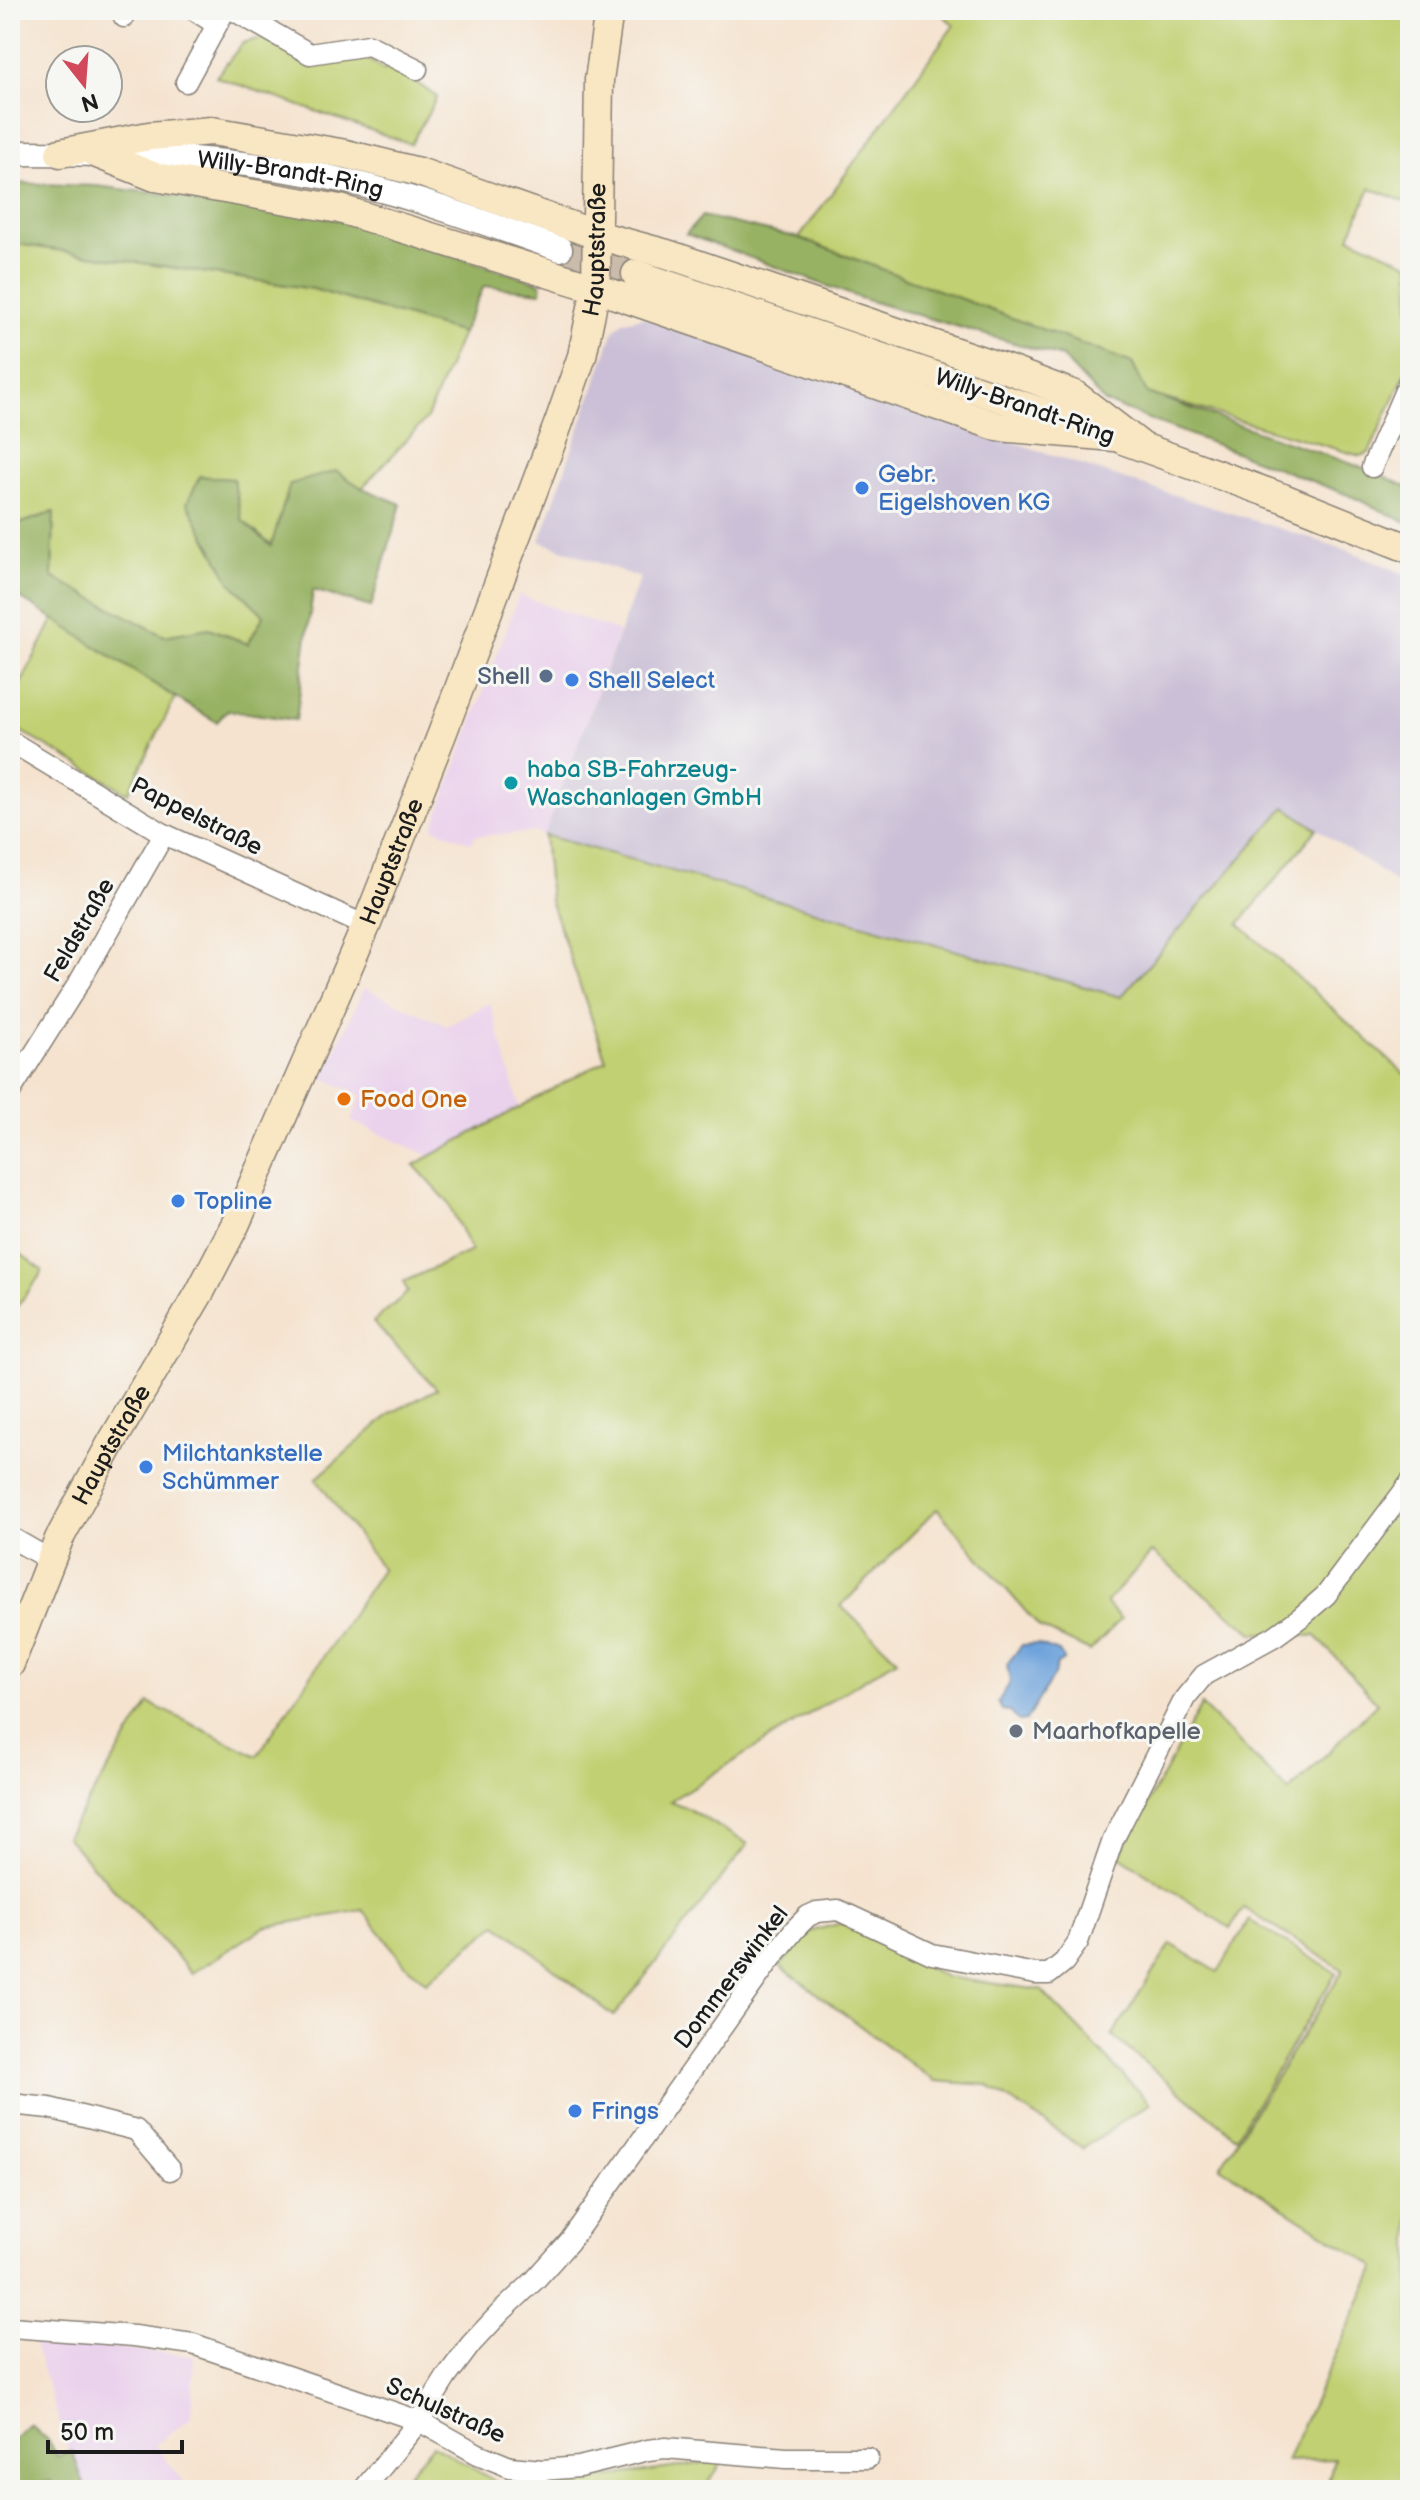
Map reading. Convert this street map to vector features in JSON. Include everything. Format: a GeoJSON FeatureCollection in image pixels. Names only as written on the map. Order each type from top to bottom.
{"type":"FeatureCollection","features":[{"type":"Feature","properties":{"kind":"main road","name":"Hauptstraße"},"geometry":{"type":"LineString","coordinates":[[10,1664],[59,1539],[185,1319],[236,1223],[366,926],[559,422],[582,356],[596,288],[599,80],[609,10]]}},
{"type":"Feature","properties":{"kind":"main road"},"geometry":{"type":"LineString","coordinates":[[60,153],[181,132],[212,131],[346,154],[419,172],[597,235],[667,254],[1023,375],[1075,395],[1127,441]]}},
{"type":"Feature","properties":{"kind":"main road"},"geometry":{"type":"LineString","coordinates":[[95,153],[155,177],[340,209],[596,288],[999,427],[1127,441]]}},
{"type":"Feature","properties":{"kind":"main road","name":"Willy-Brandt-Ring"},"geometry":{"type":"LineString","coordinates":[[636,274],[1127,441],[1410,549]]}},
{"type":"Feature","properties":{"kind":"street"},"geometry":{"type":"LineString","coordinates":[[186,82],[220,17],[194,10]]}},
{"type":"Feature","properties":{"kind":"street"},"geometry":{"type":"LineString","coordinates":[[233,10],[310,54],[369,45],[417,69]]}},
{"type":"Feature","properties":{"kind":"street","name":"Willy-Brandt-Ring"},"geometry":{"type":"LineString","coordinates":[[10,153],[95,153],[207,159],[327,177],[431,204],[560,249]]}},
{"type":"Feature","properties":{"kind":"street"},"geometry":{"type":"LineString","coordinates":[[1372,467],[1410,379]]}},
{"type":"Feature","properties":{"kind":"street","name":"Pappelstraße"},"geometry":{"type":"LineString","coordinates":[[10,741],[164,834],[366,926]]}},
{"type":"Feature","properties":{"kind":"street","name":"Feldstraße"},"geometry":{"type":"LineString","coordinates":[[10,1092],[80,981],[164,834]]}},
{"type":"Feature","properties":{"kind":"street","name":"Dommerswinkel"},"geometry":{"type":"LineString","coordinates":[[363,2490],[419,2421],[471,2344],[569,2242],[767,1964],[808,1916],[825,1909],[838,1910],[932,1954],[1035,1974],[1049,1974],[1064,1962],[1078,1942],[1113,1840],[1185,1698],[1204,1675],[1275,1636],[1326,1595],[1410,1483]]}},
{"type":"Feature","properties":{"kind":"street"},"geometry":{"type":"LineString","coordinates":[[10,1537],[50,1560]]}},
{"type":"Feature","properties":{"kind":"street"},"geometry":{"type":"LineString","coordinates":[[10,2104],[49,2108],[136,2130],[170,2170]]}},
{"type":"Feature","properties":{"kind":"street","name":"Schulstraße"},"geometry":{"type":"LineString","coordinates":[[10,2327],[134,2336],[193,2344],[419,2421],[478,2454],[510,2467],[543,2470],[579,2467],[665,2448],[786,2458],[868,2458]]}},
{"type":"Feature","properties":{"kind":"shaded area"},"geometry":{"type":"Polygon","coordinates":[[[644,317],[1114,476],[1347,550],[1410,576],[1410,892],[1285,807],[1121,997],[544,835],[640,578],[540,541],[614,330],[624,321],[644,317]]]}},
{"type":"Feature","properties":{"kind":"shaded area"},"geometry":{"type":"Polygon","coordinates":[[[519,595],[619,632],[544,835],[536,832],[475,836],[472,843],[433,828],[519,595]]]}},
{"type":"Feature","properties":{"kind":"shaded area"},"geometry":{"type":"Polygon","coordinates":[[[364,988],[447,1026],[490,1003],[519,1106],[430,1156],[351,1121],[362,1095],[323,1078],[364,988]]]}},
{"type":"Feature","properties":{"kind":"shaded area"},"geometry":{"type":"Polygon","coordinates":[[[33,2340],[194,2356],[191,2418],[155,2445],[189,2490],[81,2490],[33,2340]]]}},
{"type":"Feature","properties":{"kind":"green space"},"geometry":{"type":"Polygon","coordinates":[[[937,10],[1410,10],[1410,204],[1370,188],[1350,237],[1410,264],[1410,363],[1369,453],[1360,456],[1146,393],[1132,363],[799,238],[954,25],[937,10]]]}},
{"type":"Feature","properties":{"kind":"green space"},"geometry":{"type":"Polygon","coordinates":[[[266,37],[310,65],[363,55],[383,70],[397,69],[437,97],[411,144],[216,77],[243,43],[266,37]]]}},
{"type":"Feature","properties":{"kind":"green space"},"geometry":{"type":"Polygon","coordinates":[[[10,183],[96,186],[316,213],[541,283],[541,292],[484,286],[462,333],[313,289],[10,243],[10,183]]]}},
{"type":"Feature","properties":{"kind":"green space"},"geometry":{"type":"Polygon","coordinates":[[[702,216],[799,238],[1132,363],[1147,393],[1372,471],[1410,488],[1410,524],[1351,496],[1104,402],[1062,357],[863,299],[686,234],[702,216]]]}},
{"type":"Feature","properties":{"kind":"green space"},"geometry":{"type":"Polygon","coordinates":[[[10,243],[313,289],[462,333],[427,418],[362,488],[336,471],[272,546],[242,520],[233,479],[231,583],[264,615],[248,644],[209,628],[164,636],[52,577],[54,512],[10,527],[10,243]]]}},
{"type":"Feature","properties":{"kind":"green space"},"geometry":{"type":"Polygon","coordinates":[[[336,471],[362,488],[401,504],[371,607],[313,590],[296,720],[227,710],[217,722],[10,592],[10,527],[54,512],[52,577],[164,636],[209,628],[248,644],[264,615],[231,583],[187,503],[200,476],[233,479],[242,520],[271,546],[290,484],[336,471]]]}},
{"type":"Feature","properties":{"kind":"green space"},"geometry":{"type":"Polygon","coordinates":[[[54,618],[175,698],[128,793],[10,725],[10,705],[54,618]]]}},
{"type":"Feature","properties":{"kind":"green space"},"geometry":{"type":"Polygon","coordinates":[[[1285,807],[1317,829],[1239,924],[1410,1079],[1410,2490],[1326,2490],[1334,2459],[1286,2461],[1376,2267],[1220,2167],[1343,1970],[1244,1908],[1230,1928],[1119,1856],[1201,1705],[1289,1792],[1377,1703],[1316,1636],[1253,1633],[1152,1552],[1106,1603],[1121,1619],[1090,1651],[1039,1627],[937,1509],[841,1606],[897,1659],[670,1801],[748,1844],[614,2016],[497,1924],[426,1982],[404,1963],[363,1910],[265,1927],[192,1973],[66,1837],[149,1703],[257,1756],[382,1569],[316,1479],[391,1413],[437,1389],[373,1322],[408,1292],[403,1282],[471,1251],[448,1202],[414,1165],[606,1060],[550,900],[544,835],[1121,997],[1285,807]]]}},
{"type":"Feature","properties":{"kind":"green space"},"geometry":{"type":"Polygon","coordinates":[[[10,1246],[42,1270],[12,1313],[10,1246]]]}},
{"type":"Feature","properties":{"kind":"green space"},"geometry":{"type":"Polygon","coordinates":[[[1249,1920],[1336,1973],[1236,2137],[1112,2036],[1171,1944],[1218,1972],[1249,1920]]]}},
{"type":"Feature","properties":{"kind":"green space"},"geometry":{"type":"Polygon","coordinates":[[[845,1922],[945,1977],[1041,1990],[1150,2103],[1083,2148],[987,2085],[934,2081],[780,1966],[812,1931],[845,1922]]]}},
{"type":"Feature","properties":{"kind":"green space"},"geometry":{"type":"Polygon","coordinates":[[[30,2425],[47,2440],[57,2456],[72,2451],[86,2490],[55,2490],[51,2481],[16,2486],[10,2490],[10,2443],[30,2425]]]}},
{"type":"Feature","properties":{"kind":"green space"},"geometry":{"type":"Polygon","coordinates":[[[433,2445],[510,2490],[393,2490],[433,2445]]]}},
{"type":"Feature","properties":{"kind":"green space"},"geometry":{"type":"Polygon","coordinates":[[[724,2460],[703,2490],[523,2490],[724,2460]]]}},
{"type":"Feature","properties":{"kind":"water"},"geometry":{"type":"Polygon","coordinates":[[[1037,1644],[1059,1652],[1064,1660],[1057,1664],[1054,1675],[1026,1720],[1019,1721],[1009,1711],[1002,1710],[998,1702],[1010,1683],[1007,1664],[1022,1645],[1037,1644]]]}},
{"type":"Feature","properties":{"kind":"tunnel"},"geometry":{"type":"LineString","coordinates":[[560,249],[636,274]]}},
{"type":"Feature","properties":{"kind":"place","name":"Gebr. Eigelshoven KG"},"geometry":{"type":"Point","coordinates":[862,488]}},
{"type":"Feature","properties":{"kind":"place","name":"Shell"},"geometry":{"type":"Point","coordinates":[546,676]}},
{"type":"Feature","properties":{"kind":"place","name":"Shell Select"},"geometry":{"type":"Point","coordinates":[572,680]}},
{"type":"Feature","properties":{"kind":"place","name":"haba SB-Fahrzeug- Waschanlagen GmbH"},"geometry":{"type":"Point","coordinates":[511,783]}},
{"type":"Feature","properties":{"kind":"place","name":"Food One"},"geometry":{"type":"Point","coordinates":[344,1099]}},
{"type":"Feature","properties":{"kind":"place","name":"Topline"},"geometry":{"type":"Point","coordinates":[178,1201]}},
{"type":"Feature","properties":{"kind":"place","name":"Milchtankstelle Schümmer"},"geometry":{"type":"Point","coordinates":[146,1467]}},
{"type":"Feature","properties":{"kind":"place","name":"Maarhofkapelle"},"geometry":{"type":"Point","coordinates":[1016,1731]}},
{"type":"Feature","properties":{"kind":"place","name":"Frings"},"geometry":{"type":"Point","coordinates":[575,2111]}}]}
